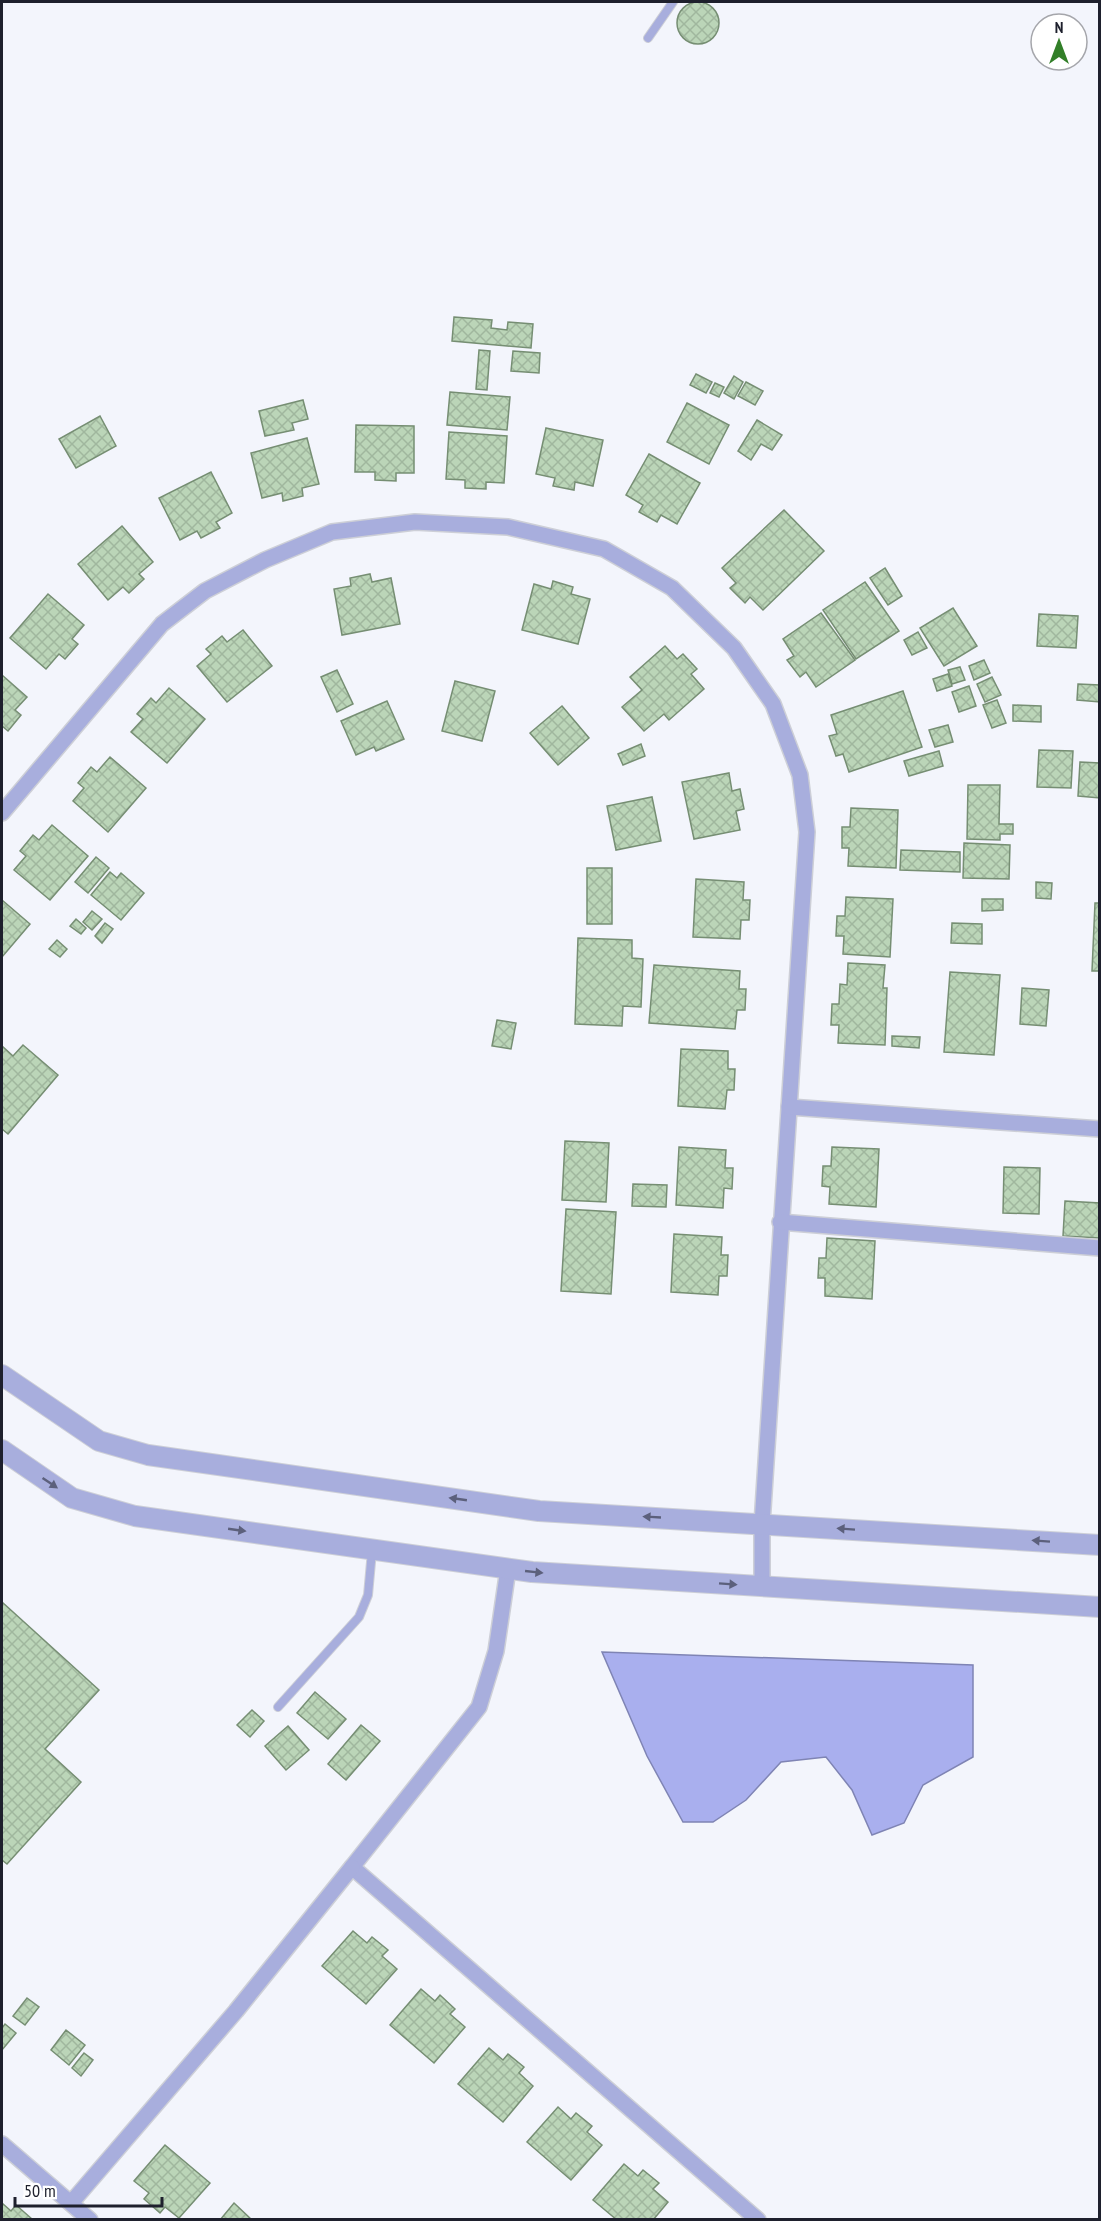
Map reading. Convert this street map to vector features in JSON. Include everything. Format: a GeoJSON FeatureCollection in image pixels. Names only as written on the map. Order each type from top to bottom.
{"type":"FeatureCollection","features":[{"type":"Feature","properties":{"kind":"street"},"geometry":{"type":"LineString","coordinates":[[2,813],[162,624],[205,591],[266,560],[332,532],[415,522],[508,527],[604,549],[672,588],[734,648],[773,704],[800,775],[807,832],[780,1222],[762,1524],[762,1586]]}},
{"type":"Feature","properties":{"kind":"street"},"geometry":{"type":"LineString","coordinates":[[789,1107],[1100,1129]]}},
{"type":"Feature","properties":{"kind":"street"},"geometry":{"type":"LineString","coordinates":[[780,1222],[1100,1248]]}},
{"type":"Feature","properties":{"kind":"street"},"geometry":{"type":"LineString","coordinates":[[2,1375],[99,1441],[148,1455],[539,1510],[1100,1545]]}},
{"type":"Feature","properties":{"kind":"street"},"geometry":{"type":"LineString","coordinates":[[2,1450],[72,1498],[135,1516],[372,1550],[508,1569],[1100,1607]]}},
{"type":"Feature","properties":{"kind":"street"},"geometry":{"type":"LineString","coordinates":[[71,2203],[236,2011],[479,1707],[496,1651],[508,1569]]}},
{"type":"Feature","properties":{"kind":"street"},"geometry":{"type":"LineString","coordinates":[[352,1867],[758,2220]]}},
{"type":"Feature","properties":{"kind":"street"},"geometry":{"type":"LineString","coordinates":[[2,2144],[90,2220]]}},
{"type":"Feature","properties":{"kind":"lane"},"geometry":{"type":"LineString","coordinates":[[648,38],[673,2]]}},
{"type":"Feature","properties":{"kind":"lane"},"geometry":{"type":"LineString","coordinates":[[278,1707],[359,1617],[368,1595],[372,1550]]}},
{"type":"Feature","properties":{"kind":"water"},"geometry":{"type":"Polygon","coordinates":[[[602,1652],[973,1665],[973,1757],[923,1785],[904,1823],[872,1835],[852,1790],[826,1757],[781,1762],[746,1800],[713,1822],[683,1822],[647,1756],[602,1652]]]}},
{"type":"Feature","properties":{"kind":"building"},"geometry":{"type":"Polygon","coordinates":[[[698,2],[706,3],[713,8],[718,15],[718,31],[713,38],[706,43],[698,44],[690,43],[683,38],[678,31],[677,23],[678,15],[683,8],[690,3],[698,2]]]}},
{"type":"Feature","properties":{"kind":"building"},"geometry":{"type":"Polygon","coordinates":[[[454,317],[492,320],[491,328],[507,330],[508,322],[533,324],[531,348],[452,341],[454,317]]]}},
{"type":"Feature","properties":{"kind":"building"},"geometry":{"type":"Polygon","coordinates":[[[479,350],[490,351],[487,390],[476,389],[479,350]]]}},
{"type":"Feature","properties":{"kind":"building"},"geometry":{"type":"Polygon","coordinates":[[[513,351],[540,353],[539,373],[511,371],[513,351]]]}},
{"type":"Feature","properties":{"kind":"building"},"geometry":{"type":"Polygon","coordinates":[[[696,374],[712,382],[706,393],[690,385],[696,374]]]}},
{"type":"Feature","properties":{"kind":"building"},"geometry":{"type":"Polygon","coordinates":[[[734,376],[743,382],[734,399],[724,393],[734,376]]]}},
{"type":"Feature","properties":{"kind":"building"},"geometry":{"type":"Polygon","coordinates":[[[746,382],[763,391],[755,405],[738,396],[746,382]]]}},
{"type":"Feature","properties":{"kind":"building"},"geometry":{"type":"Polygon","coordinates":[[[715,383],[724,387],[719,397],[710,393],[715,383]]]}},
{"type":"Feature","properties":{"kind":"building"},"geometry":{"type":"Polygon","coordinates":[[[450,392],[510,397],[507,430],[447,425],[450,392]]]}},
{"type":"Feature","properties":{"kind":"building"},"geometry":{"type":"Polygon","coordinates":[[[303,400],[308,419],[292,423],[294,430],[265,436],[259,411],[303,400]]]}},
{"type":"Feature","properties":{"kind":"building"},"geometry":{"type":"Polygon","coordinates":[[[687,403],[729,425],[709,464],[667,442],[687,403]]]}},
{"type":"Feature","properties":{"kind":"building"},"geometry":{"type":"Polygon","coordinates":[[[100,416],[116,446],[76,468],[59,439],[100,416]]]}},
{"type":"Feature","properties":{"kind":"building"},"geometry":{"type":"Polygon","coordinates":[[[757,420],[782,435],[772,450],[761,444],[751,460],[738,451],[757,420]]]}},
{"type":"Feature","properties":{"kind":"building"},"geometry":{"type":"Polygon","coordinates":[[[356,425],[414,426],[414,473],[396,473],[396,481],[375,480],[375,472],[355,472],[356,425]]]}},
{"type":"Feature","properties":{"kind":"building"},"geometry":{"type":"Polygon","coordinates":[[[546,428],[603,440],[593,486],[575,482],[574,490],[553,486],[555,478],[536,474],[546,428]]]}},
{"type":"Feature","properties":{"kind":"building"},"geometry":{"type":"Polygon","coordinates":[[[449,432],[507,436],[504,483],[486,482],[486,489],[465,488],[465,480],[446,479],[449,432]]]}},
{"type":"Feature","properties":{"kind":"building"},"geometry":{"type":"Polygon","coordinates":[[[307,438],[319,484],[302,488],[303,496],[283,501],[282,493],[262,498],[251,453],[307,438]]]}},
{"type":"Feature","properties":{"kind":"building"},"geometry":{"type":"Polygon","coordinates":[[[649,454],[700,483],[677,524],[661,515],[657,522],[639,512],[643,505],[626,495],[649,454]]]}},
{"type":"Feature","properties":{"kind":"building"},"geometry":{"type":"Polygon","coordinates":[[[211,472],[232,513],[216,522],[220,528],[201,538],[197,531],[180,540],[159,498],[211,472]]]}},
{"type":"Feature","properties":{"kind":"building"},"geometry":{"type":"Polygon","coordinates":[[[784,510],[824,551],[763,610],[750,597],[745,603],[730,588],[736,583],[722,568],[784,510]]]}},
{"type":"Feature","properties":{"kind":"building"},"geometry":{"type":"Polygon","coordinates":[[[122,526],[153,562],[139,574],[144,579],[129,593],[123,587],[108,600],[78,564],[122,526]]]}},
{"type":"Feature","properties":{"kind":"building"},"geometry":{"type":"Polygon","coordinates":[[[885,568],[902,596],[888,605],[870,578],[885,568]]]}},
{"type":"Feature","properties":{"kind":"building"},"geometry":{"type":"Polygon","coordinates":[[[370,574],[372,582],[391,578],[400,624],[342,635],[334,589],[351,586],[350,578],[370,574]]]}},
{"type":"Feature","properties":{"kind":"building"},"geometry":{"type":"Polygon","coordinates":[[[553,581],[573,587],[571,594],[590,599],[578,644],[522,630],[534,584],[551,589],[553,581]]]}},
{"type":"Feature","properties":{"kind":"building"},"geometry":{"type":"Polygon","coordinates":[[[865,582],[899,631],[856,659],[823,610],[865,582]]]}},
{"type":"Feature","properties":{"kind":"building"},"geometry":{"type":"Polygon","coordinates":[[[48,594],[84,625],[72,639],[78,644],[65,659],[59,654],[46,669],[10,638],[48,594]]]}},
{"type":"Feature","properties":{"kind":"building"},"geometry":{"type":"Polygon","coordinates":[[[953,608],[977,646],[944,666],[920,628],[953,608]]]}},
{"type":"Feature","properties":{"kind":"building"},"geometry":{"type":"Polygon","coordinates":[[[821,613],[855,660],[816,687],[806,672],[800,677],[787,660],[794,656],[783,639],[821,613]]]}},
{"type":"Feature","properties":{"kind":"building"},"geometry":{"type":"Polygon","coordinates":[[[1039,614],[1078,616],[1076,648],[1037,646],[1039,614]]]}},
{"type":"Feature","properties":{"kind":"building"},"geometry":{"type":"Polygon","coordinates":[[[243,630],[272,666],[227,702],[197,666],[211,654],[206,649],[222,636],[227,642],[243,630]]]}},
{"type":"Feature","properties":{"kind":"building"},"geometry":{"type":"Polygon","coordinates":[[[918,632],[927,648],[912,655],[904,640],[918,632]]]}},
{"type":"Feature","properties":{"kind":"building"},"geometry":{"type":"Polygon","coordinates":[[[665,646],[677,659],[683,654],[697,669],[691,674],[704,689],[669,720],[664,714],[644,731],[622,707],[642,690],[630,677],[665,646]]]}},
{"type":"Feature","properties":{"kind":"building"},"geometry":{"type":"Polygon","coordinates":[[[984,660],[990,673],[974,680],[969,666],[984,660]]]}},
{"type":"Feature","properties":{"kind":"building"},"geometry":{"type":"Polygon","coordinates":[[[960,667],[965,680],[952,684],[948,670],[960,667]]]}},
{"type":"Feature","properties":{"kind":"building"},"geometry":{"type":"Polygon","coordinates":[[[337,670],[353,704],[337,712],[321,677],[337,670]]]}},
{"type":"Feature","properties":{"kind":"building"},"geometry":{"type":"Polygon","coordinates":[[[948,674],[952,686],[937,691],[933,679],[948,674]]]}},
{"type":"Feature","properties":{"kind":"building"},"geometry":{"type":"Polygon","coordinates":[[[2,675],[27,697],[15,710],[21,715],[8,731],[2,726],[2,675]]]}},
{"type":"Feature","properties":{"kind":"building"},"geometry":{"type":"Polygon","coordinates":[[[992,677],[1001,695],[985,702],[977,684],[992,677]]]}},
{"type":"Feature","properties":{"kind":"building"},"geometry":{"type":"Polygon","coordinates":[[[455,681],[495,691],[482,741],[442,731],[455,681]]]}},
{"type":"Feature","properties":{"kind":"building"},"geometry":{"type":"Polygon","coordinates":[[[1078,684],[1100,685],[1100,702],[1077,700],[1078,684]]]}},
{"type":"Feature","properties":{"kind":"building"},"geometry":{"type":"Polygon","coordinates":[[[969,686],[976,706],[959,712],[952,692],[969,686]]]}},
{"type":"Feature","properties":{"kind":"building"},"geometry":{"type":"Polygon","coordinates":[[[169,688],[205,719],[167,763],[131,732],[143,719],[137,714],[151,698],[156,703],[169,688]]]}},
{"type":"Feature","properties":{"kind":"building"},"geometry":{"type":"Polygon","coordinates":[[[903,691],[922,747],[849,772],[843,754],[836,756],[829,736],[837,734],[831,715],[903,691]]]}},
{"type":"Feature","properties":{"kind":"building"},"geometry":{"type":"Polygon","coordinates":[[[997,700],[1006,723],[992,728],[983,705],[997,700]]]}},
{"type":"Feature","properties":{"kind":"building"},"geometry":{"type":"Polygon","coordinates":[[[387,701],[404,739],[376,751],[374,747],[356,755],[341,721],[387,701]]]}},
{"type":"Feature","properties":{"kind":"building"},"geometry":{"type":"Polygon","coordinates":[[[1013,705],[1041,706],[1041,722],[1013,721],[1013,705]]]}},
{"type":"Feature","properties":{"kind":"building"},"geometry":{"type":"Polygon","coordinates":[[[562,706],[589,738],[558,765],[530,733],[562,706]]]}},
{"type":"Feature","properties":{"kind":"building"},"geometry":{"type":"Polygon","coordinates":[[[948,725],[953,742],[935,747],[929,730],[948,725]]]}},
{"type":"Feature","properties":{"kind":"building"},"geometry":{"type":"Polygon","coordinates":[[[641,744],[645,756],[623,765],[618,754],[641,744]]]}},
{"type":"Feature","properties":{"kind":"building"},"geometry":{"type":"Polygon","coordinates":[[[1039,750],[1073,751],[1071,788],[1037,787],[1039,750]]]}},
{"type":"Feature","properties":{"kind":"building"},"geometry":{"type":"Polygon","coordinates":[[[939,751],[943,766],[909,776],[904,761],[939,751]]]}},
{"type":"Feature","properties":{"kind":"building"},"geometry":{"type":"Polygon","coordinates":[[[110,757],[146,788],[108,832],[73,801],[84,788],[78,783],[91,767],[97,772],[110,757]]]}},
{"type":"Feature","properties":{"kind":"building"},"geometry":{"type":"Polygon","coordinates":[[[1080,762],[1100,763],[1100,798],[1078,796],[1080,762]]]}},
{"type":"Feature","properties":{"kind":"building"},"geometry":{"type":"Polygon","coordinates":[[[729,773],[732,791],[740,789],[744,809],[736,811],[740,830],[694,839],[682,782],[729,773]]]}},
{"type":"Feature","properties":{"kind":"building"},"geometry":{"type":"Polygon","coordinates":[[[968,785],[1000,785],[999,824],[1013,824],[1013,834],[1000,834],[1000,840],[967,839],[968,785]]]}},
{"type":"Feature","properties":{"kind":"building"},"geometry":{"type":"Polygon","coordinates":[[[652,797],[661,841],[616,850],[607,806],[652,797]]]}},
{"type":"Feature","properties":{"kind":"building"},"geometry":{"type":"Polygon","coordinates":[[[851,808],[898,810],[896,868],[848,866],[849,848],[842,848],[842,827],[850,827],[851,808]]]}},
{"type":"Feature","properties":{"kind":"building"},"geometry":{"type":"Polygon","coordinates":[[[52,825],[88,856],[50,900],[14,870],[26,856],[20,851],[33,835],[39,840],[52,825]]]}},
{"type":"Feature","properties":{"kind":"building"},"geometry":{"type":"Polygon","coordinates":[[[964,843],[1010,845],[1009,879],[963,878],[964,843]]]}},
{"type":"Feature","properties":{"kind":"building"},"geometry":{"type":"Polygon","coordinates":[[[901,850],[960,852],[960,872],[900,870],[901,850]]]}},
{"type":"Feature","properties":{"kind":"building"},"geometry":{"type":"Polygon","coordinates":[[[96,857],[109,868],[88,893],[75,882],[96,857]]]}},
{"type":"Feature","properties":{"kind":"building"},"geometry":{"type":"Polygon","coordinates":[[[587,868],[612,868],[612,924],[587,924],[587,868]]]}},
{"type":"Feature","properties":{"kind":"building"},"geometry":{"type":"Polygon","coordinates":[[[110,872],[117,878],[121,873],[144,893],[121,920],[91,895],[110,872]]]}},
{"type":"Feature","properties":{"kind":"building"},"geometry":{"type":"Polygon","coordinates":[[[696,879],[744,882],[743,900],[750,900],[749,920],[741,920],[740,939],[693,937],[696,879]]]}},
{"type":"Feature","properties":{"kind":"building"},"geometry":{"type":"Polygon","coordinates":[[[1036,882],[1052,883],[1051,899],[1036,898],[1036,882]]]}},
{"type":"Feature","properties":{"kind":"building"},"geometry":{"type":"Polygon","coordinates":[[[846,897],[893,899],[890,957],[843,954],[844,936],[836,936],[837,916],[845,916],[846,897]]]}},
{"type":"Feature","properties":{"kind":"building"},"geometry":{"type":"Polygon","coordinates":[[[982,899],[1003,899],[1003,910],[982,911],[982,899]]]}},
{"type":"Feature","properties":{"kind":"building"},"geometry":{"type":"Polygon","coordinates":[[[2,900],[30,924],[2,957],[2,900]]]}},
{"type":"Feature","properties":{"kind":"building"},"geometry":{"type":"Polygon","coordinates":[[[1095,903],[1100,903],[1100,971],[1092,971],[1095,903]]]}},
{"type":"Feature","properties":{"kind":"building"},"geometry":{"type":"Polygon","coordinates":[[[92,911],[102,919],[92,930],[83,922],[92,911]]]}},
{"type":"Feature","properties":{"kind":"building"},"geometry":{"type":"Polygon","coordinates":[[[76,919],[86,928],[81,934],[70,926],[76,919]]]}},
{"type":"Feature","properties":{"kind":"building"},"geometry":{"type":"Polygon","coordinates":[[[105,923],[113,929],[102,943],[95,936],[105,923]]]}},
{"type":"Feature","properties":{"kind":"building"},"geometry":{"type":"Polygon","coordinates":[[[952,923],[982,924],[982,944],[951,943],[952,923]]]}},
{"type":"Feature","properties":{"kind":"building"},"geometry":{"type":"Polygon","coordinates":[[[578,938],[632,940],[632,958],[643,959],[641,1007],[623,1006],[622,1026],[575,1024],[578,938]]]}},
{"type":"Feature","properties":{"kind":"building"},"geometry":{"type":"Polygon","coordinates":[[[57,940],[67,949],[60,957],[49,949],[57,940]]]}},
{"type":"Feature","properties":{"kind":"building"},"geometry":{"type":"Polygon","coordinates":[[[848,963],[885,965],[883,988],[887,988],[885,1045],[838,1043],[839,1025],[831,1025],[832,1004],[839,1004],[840,984],[847,985],[848,963]]]}},
{"type":"Feature","properties":{"kind":"building"},"geometry":{"type":"Polygon","coordinates":[[[654,965],[740,971],[739,989],[746,989],[745,1010],[737,1010],[735,1029],[649,1023],[654,965]]]}},
{"type":"Feature","properties":{"kind":"building"},"geometry":{"type":"Polygon","coordinates":[[[950,972],[1000,975],[994,1055],[944,1052],[950,972]]]}},
{"type":"Feature","properties":{"kind":"building"},"geometry":{"type":"Polygon","coordinates":[[[1022,988],[1049,990],[1046,1026],[1020,1024],[1022,988]]]}},
{"type":"Feature","properties":{"kind":"building"},"geometry":{"type":"Polygon","coordinates":[[[497,1020],[516,1023],[511,1049],[492,1046],[497,1020]]]}},
{"type":"Feature","properties":{"kind":"building"},"geometry":{"type":"Polygon","coordinates":[[[892,1036],[920,1037],[919,1048],[892,1046],[892,1036]]]}},
{"type":"Feature","properties":{"kind":"building"},"geometry":{"type":"Polygon","coordinates":[[[23,1045],[58,1075],[8,1134],[2,1129],[2,1046],[13,1056],[23,1045]]]}},
{"type":"Feature","properties":{"kind":"building"},"geometry":{"type":"Polygon","coordinates":[[[681,1049],[728,1051],[728,1069],[735,1069],[734,1090],[727,1090],[725,1109],[678,1106],[681,1049]]]}},
{"type":"Feature","properties":{"kind":"building"},"geometry":{"type":"Polygon","coordinates":[[[565,1141],[609,1143],[606,1202],[562,1200],[565,1141]]]}},
{"type":"Feature","properties":{"kind":"building"},"geometry":{"type":"Polygon","coordinates":[[[679,1147],[726,1150],[725,1168],[733,1168],[732,1189],[724,1188],[723,1208],[676,1205],[679,1147]]]}},
{"type":"Feature","properties":{"kind":"building"},"geometry":{"type":"Polygon","coordinates":[[[832,1147],[879,1149],[876,1207],[829,1204],[830,1187],[822,1186],[823,1166],[831,1166],[832,1147]]]}},
{"type":"Feature","properties":{"kind":"building"},"geometry":{"type":"Polygon","coordinates":[[[1004,1167],[1040,1168],[1039,1214],[1003,1213],[1004,1167]]]}},
{"type":"Feature","properties":{"kind":"building"},"geometry":{"type":"Polygon","coordinates":[[[633,1184],[667,1185],[666,1207],[632,1206],[633,1184]]]}},
{"type":"Feature","properties":{"kind":"building"},"geometry":{"type":"Polygon","coordinates":[[[1065,1201],[1100,1203],[1100,1238],[1063,1236],[1065,1201]]]}},
{"type":"Feature","properties":{"kind":"building"},"geometry":{"type":"Polygon","coordinates":[[[566,1209],[616,1212],[611,1294],[561,1291],[566,1209]]]}},
{"type":"Feature","properties":{"kind":"building"},"geometry":{"type":"Polygon","coordinates":[[[674,1234],[722,1237],[721,1255],[728,1255],[727,1276],[719,1276],[718,1295],[671,1292],[674,1234]]]}},
{"type":"Feature","properties":{"kind":"building"},"geometry":{"type":"Polygon","coordinates":[[[827,1238],[875,1241],[872,1299],[825,1296],[825,1278],[818,1278],[819,1258],[826,1258],[827,1238]]]}},
{"type":"Feature","properties":{"kind":"building"},"geometry":{"type":"Polygon","coordinates":[[[2,1602],[99,1690],[45,1749],[81,1782],[7,1864],[2,1860],[2,1602]]]}},
{"type":"Feature","properties":{"kind":"building"},"geometry":{"type":"Polygon","coordinates":[[[315,1692],[346,1719],[328,1739],[297,1713],[315,1692]]]}},
{"type":"Feature","properties":{"kind":"building"},"geometry":{"type":"Polygon","coordinates":[[[252,1710],[264,1721],[250,1737],[237,1725],[252,1710]]]}},
{"type":"Feature","properties":{"kind":"building"},"geometry":{"type":"Polygon","coordinates":[[[361,1725],[380,1741],[346,1780],[328,1764],[361,1725]]]}},
{"type":"Feature","properties":{"kind":"building"},"geometry":{"type":"Polygon","coordinates":[[[288,1726],[309,1750],[286,1770],[265,1746],[288,1726]]]}},
{"type":"Feature","properties":{"kind":"building"},"geometry":{"type":"Polygon","coordinates":[[[353,1931],[367,1943],[372,1937],[388,1950],[382,1956],[397,1969],[366,2004],[322,1966],[353,1931]]]}},
{"type":"Feature","properties":{"kind":"building"},"geometry":{"type":"Polygon","coordinates":[[[421,1989],[435,2001],[440,1995],[455,2009],[450,2014],[465,2027],[434,2063],[390,2025],[421,1989]]]}},
{"type":"Feature","properties":{"kind":"building"},"geometry":{"type":"Polygon","coordinates":[[[27,1998],[39,2007],[25,2025],[13,2016],[27,1998]]]}},
{"type":"Feature","properties":{"kind":"building"},"geometry":{"type":"Polygon","coordinates":[[[5,2024],[16,2033],[2,2050],[2,2028],[5,2024]]]}},
{"type":"Feature","properties":{"kind":"building"},"geometry":{"type":"Polygon","coordinates":[[[66,2030],[85,2045],[69,2065],[51,2050],[66,2030]]]}},
{"type":"Feature","properties":{"kind":"building"},"geometry":{"type":"Polygon","coordinates":[[[489,2048],[503,2060],[508,2054],[524,2067],[519,2073],[533,2086],[503,2122],[458,2084],[489,2048]]]}},
{"type":"Feature","properties":{"kind":"building"},"geometry":{"type":"Polygon","coordinates":[[[84,2053],[93,2060],[81,2076],[72,2068],[84,2053]]]}},
{"type":"Feature","properties":{"kind":"building"},"geometry":{"type":"Polygon","coordinates":[[[558,2107],[571,2119],[576,2113],[592,2126],[587,2132],[602,2145],[571,2180],[527,2142],[558,2107]]]}},
{"type":"Feature","properties":{"kind":"building"},"geometry":{"type":"Polygon","coordinates":[[[165,2145],[210,2183],[179,2218],[165,2207],[160,2213],[144,2199],[149,2193],[134,2181],[165,2145]]]}},
{"type":"Feature","properties":{"kind":"building"},"geometry":{"type":"Polygon","coordinates":[[[624,2164],[638,2176],[643,2170],[659,2183],[653,2189],[668,2202],[653,2220],[617,2220],[593,2200],[624,2164]]]}},
{"type":"Feature","properties":{"kind":"building"},"geometry":{"type":"Polygon","coordinates":[[[2,2203],[11,2211],[16,2205],[32,2219],[2,2220],[2,2203]]]}},
{"type":"Feature","properties":{"kind":"building"},"geometry":{"type":"Polygon","coordinates":[[[234,2203],[252,2220],[220,2220],[234,2203]]]}}]}
